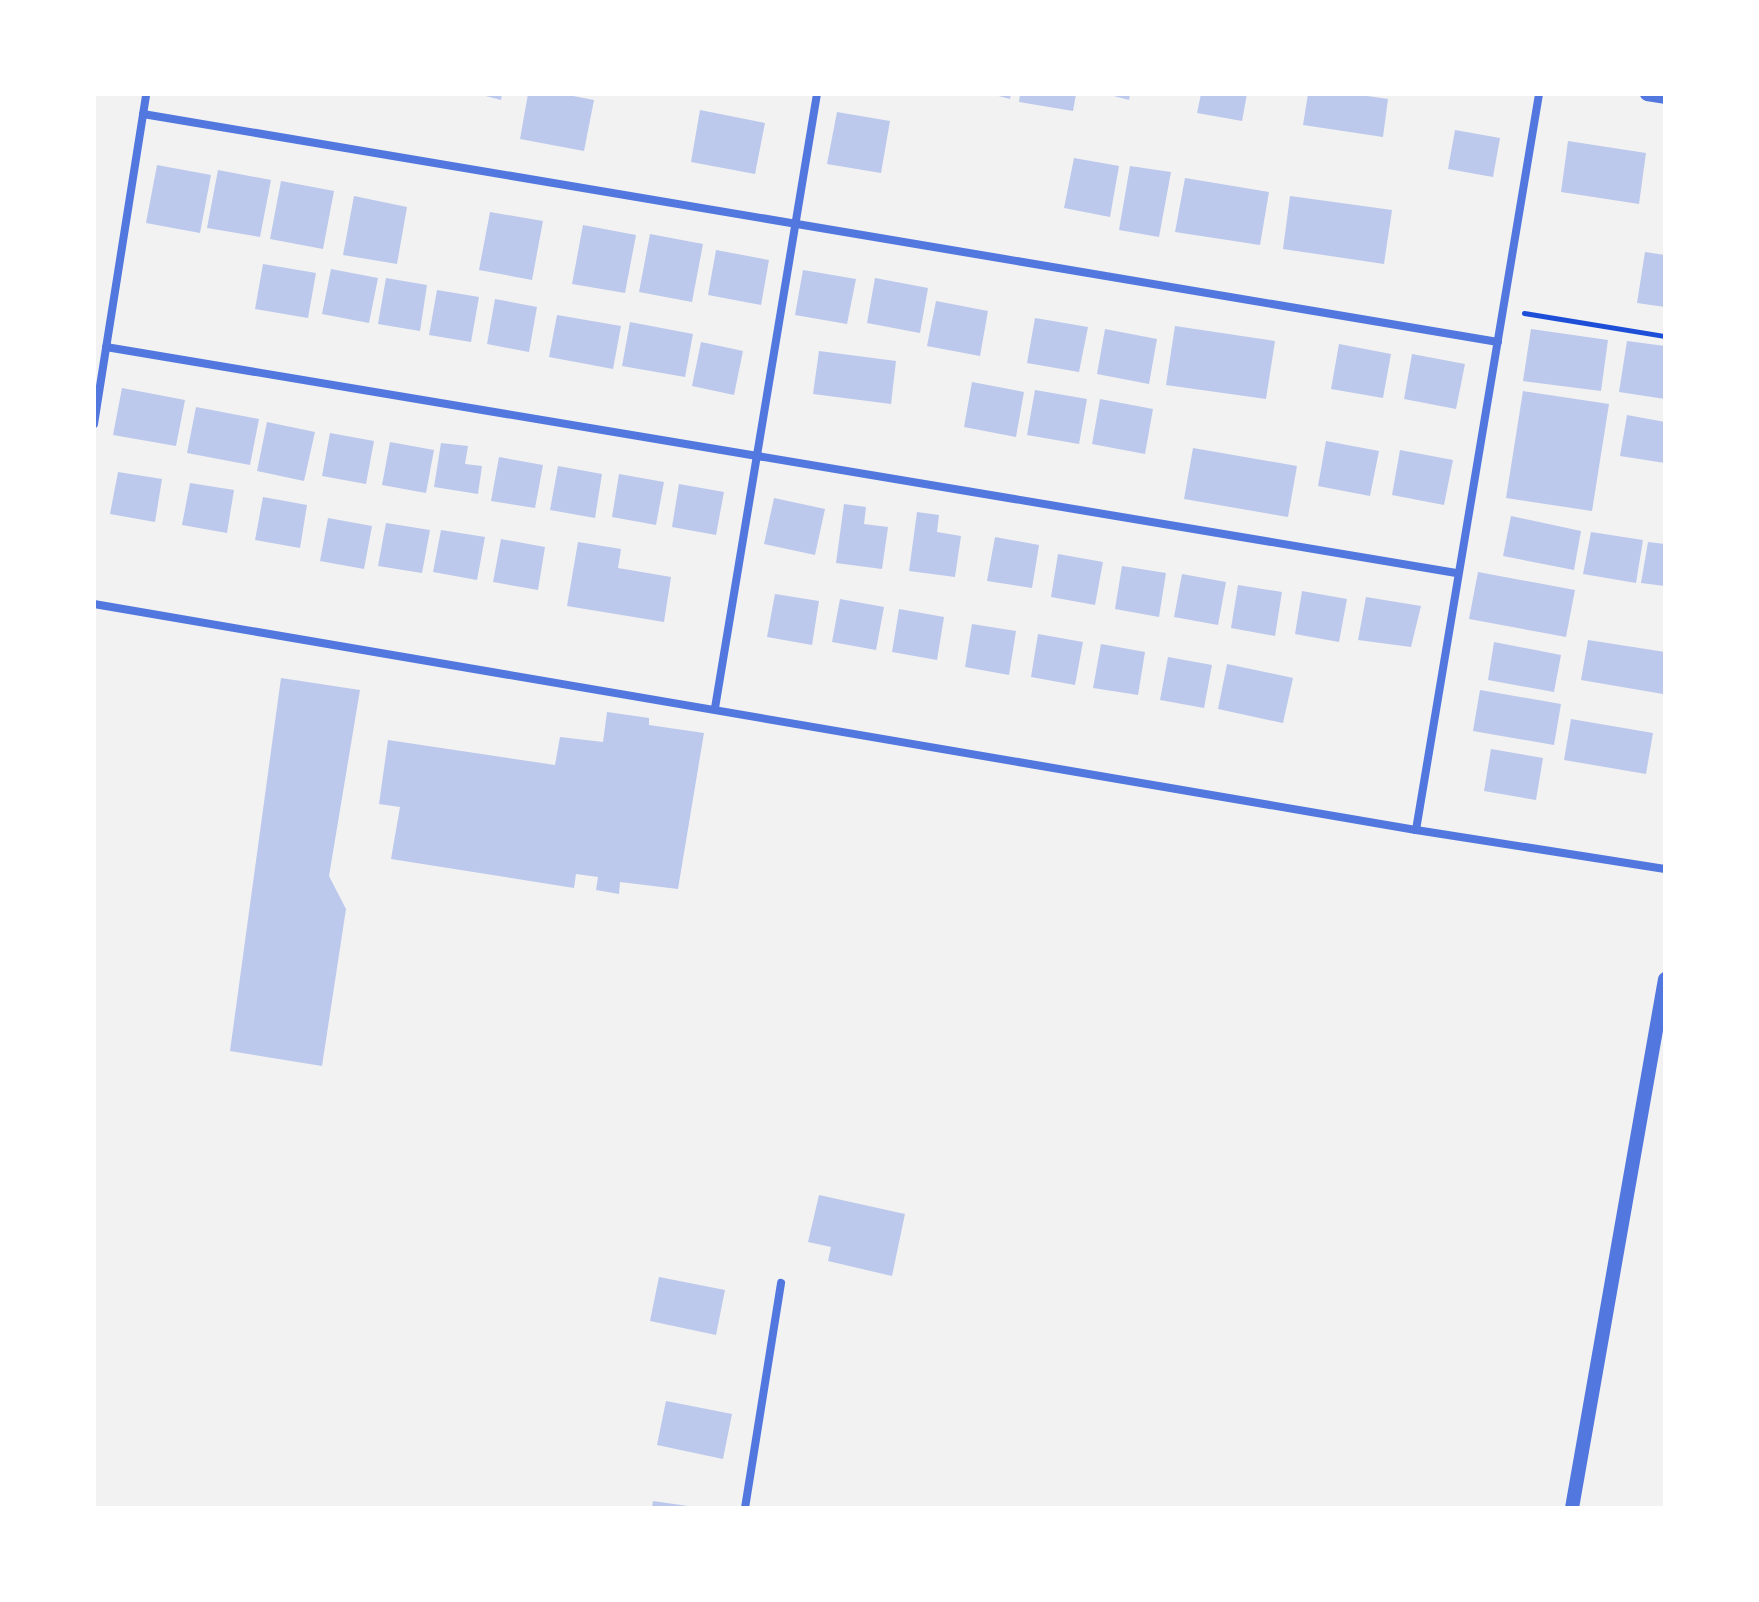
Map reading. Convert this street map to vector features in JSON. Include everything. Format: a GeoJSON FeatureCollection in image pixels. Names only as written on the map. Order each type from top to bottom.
{"type":"FeatureCollection","features":[{"type":"Feature","properties":{"kind":"street"},"geometry":{"type":"LineString","coordinates":[[94,424],[146,94]]}},
{"type":"Feature","properties":{"kind":"street"},"geometry":{"type":"LineString","coordinates":[[715,708],[817,94]]}},
{"type":"Feature","properties":{"kind":"street"},"geometry":{"type":"LineString","coordinates":[[1416,830],[1456,573],[1539,94]]}},
{"type":"Feature","properties":{"kind":"street"},"geometry":{"type":"LineString","coordinates":[[1647,94],[1665,97]]}},
{"type":"Feature","properties":{"kind":"street"},"geometry":{"type":"LineString","coordinates":[[143,114],[1498,342]]}},
{"type":"Feature","properties":{"kind":"street"},"geometry":{"type":"LineString","coordinates":[[106,347],[1456,573]]}},
{"type":"Feature","properties":{"kind":"street"},"geometry":{"type":"LineString","coordinates":[[94,604],[1416,830],[1665,869]]}},
{"type":"Feature","properties":{"kind":"street"},"geometry":{"type":"LineString","coordinates":[[1572,1508],[1665,979]]}},
{"type":"Feature","properties":{"kind":"street"},"geometry":{"type":"LineString","coordinates":[[745,1508],[781,1283]]}},
{"type":"Feature","properties":{"kind":"path"},"geometry":{"type":"LineString","coordinates":[[1503,310],[1665,336]]}},
{"type":"Feature","properties":{"kind":"building"},"geometry":{"type":"Polygon","coordinates":[[[478,94],[502,94],[501,100],[478,94]]]}},
{"type":"Feature","properties":{"kind":"building"},"geometry":{"type":"Polygon","coordinates":[[[528,94],[563,94],[594,100],[584,151],[520,139],[528,94]]]}},
{"type":"Feature","properties":{"kind":"building"},"geometry":{"type":"Polygon","coordinates":[[[991,94],[1011,94],[1010,99],[991,94]]]}},
{"type":"Feature","properties":{"kind":"building"},"geometry":{"type":"Polygon","coordinates":[[[1020,94],[1076,94],[1073,111],[1019,102],[1020,94]]]}},
{"type":"Feature","properties":{"kind":"building"},"geometry":{"type":"Polygon","coordinates":[[[1106,94],[1130,94],[1129,100],[1106,94]]]}},
{"type":"Feature","properties":{"kind":"building"},"geometry":{"type":"Polygon","coordinates":[[[1201,94],[1247,94],[1242,121],[1197,113],[1201,94]]]}},
{"type":"Feature","properties":{"kind":"building"},"geometry":{"type":"Polygon","coordinates":[[[1308,94],[1354,94],[1388,99],[1383,137],[1303,125],[1308,94]]]}},
{"type":"Feature","properties":{"kind":"building"},"geometry":{"type":"Polygon","coordinates":[[[700,110],[765,123],[755,174],[691,162],[700,110]]]}},
{"type":"Feature","properties":{"kind":"building"},"geometry":{"type":"Polygon","coordinates":[[[837,112],[890,121],[881,173],[827,164],[837,112]]]}},
{"type":"Feature","properties":{"kind":"building"},"geometry":{"type":"Polygon","coordinates":[[[1455,130],[1500,138],[1493,177],[1448,169],[1455,130]]]}},
{"type":"Feature","properties":{"kind":"building"},"geometry":{"type":"Polygon","coordinates":[[[1568,141],[1646,153],[1639,204],[1561,192],[1568,141]]]}},
{"type":"Feature","properties":{"kind":"building"},"geometry":{"type":"Polygon","coordinates":[[[1074,158],[1119,166],[1110,217],[1064,208],[1074,158]]]}},
{"type":"Feature","properties":{"kind":"building"},"geometry":{"type":"Polygon","coordinates":[[[157,165],[211,175],[200,233],[146,223],[157,165]]]}},
{"type":"Feature","properties":{"kind":"building"},"geometry":{"type":"Polygon","coordinates":[[[1130,166],[1171,172],[1159,237],[1119,230],[1130,166]]]}},
{"type":"Feature","properties":{"kind":"building"},"geometry":{"type":"Polygon","coordinates":[[[218,170],[271,180],[260,237],[207,228],[218,170]]]}},
{"type":"Feature","properties":{"kind":"building"},"geometry":{"type":"Polygon","coordinates":[[[1185,178],[1269,192],[1260,245],[1175,232],[1185,178]]]}},
{"type":"Feature","properties":{"kind":"building"},"geometry":{"type":"Polygon","coordinates":[[[281,181],[334,191],[323,249],[270,239],[281,181]]]}},
{"type":"Feature","properties":{"kind":"building"},"geometry":{"type":"Polygon","coordinates":[[[354,196],[407,207],[397,264],[343,255],[354,196]]]}},
{"type":"Feature","properties":{"kind":"building"},"geometry":{"type":"Polygon","coordinates":[[[1290,196],[1392,210],[1384,264],[1283,249],[1290,196]]]}},
{"type":"Feature","properties":{"kind":"building"},"geometry":{"type":"Polygon","coordinates":[[[490,212],[543,221],[532,280],[479,270],[490,212]]]}},
{"type":"Feature","properties":{"kind":"building"},"geometry":{"type":"Polygon","coordinates":[[[583,225],[636,235],[625,293],[572,284],[583,225]]]}},
{"type":"Feature","properties":{"kind":"building"},"geometry":{"type":"Polygon","coordinates":[[[650,234],[703,244],[692,302],[639,292],[650,234]]]}},
{"type":"Feature","properties":{"kind":"building"},"geometry":{"type":"Polygon","coordinates":[[[716,250],[769,260],[761,305],[708,295],[716,250]]]}},
{"type":"Feature","properties":{"kind":"building"},"geometry":{"type":"Polygon","coordinates":[[[1645,252],[1665,255],[1665,307],[1637,303],[1645,252]]]}},
{"type":"Feature","properties":{"kind":"building"},"geometry":{"type":"Polygon","coordinates":[[[263,264],[316,273],[308,318],[255,309],[263,264]]]}},
{"type":"Feature","properties":{"kind":"building"},"geometry":{"type":"Polygon","coordinates":[[[331,269],[378,278],[369,323],[322,314],[331,269]]]}},
{"type":"Feature","properties":{"kind":"building"},"geometry":{"type":"Polygon","coordinates":[[[803,270],[856,279],[847,324],[795,315],[803,270]]]}},
{"type":"Feature","properties":{"kind":"building"},"geometry":{"type":"Polygon","coordinates":[[[386,278],[427,285],[420,331],[378,324],[386,278]]]}},
{"type":"Feature","properties":{"kind":"building"},"geometry":{"type":"Polygon","coordinates":[[[875,278],[928,288],[920,333],[867,323],[875,278]]]}},
{"type":"Feature","properties":{"kind":"building"},"geometry":{"type":"Polygon","coordinates":[[[437,290],[479,297],[471,342],[429,335],[437,290]]]}},
{"type":"Feature","properties":{"kind":"building"},"geometry":{"type":"Polygon","coordinates":[[[495,299],[537,307],[529,352],[487,344],[495,299]]]}},
{"type":"Feature","properties":{"kind":"building"},"geometry":{"type":"Polygon","coordinates":[[[936,301],[988,311],[980,356],[927,346],[936,301]]]}},
{"type":"Feature","properties":{"kind":"building"},"geometry":{"type":"Polygon","coordinates":[[[557,315],[621,326],[613,369],[549,357],[557,315]]]}},
{"type":"Feature","properties":{"kind":"building"},"geometry":{"type":"Polygon","coordinates":[[[1035,318],[1088,327],[1079,372],[1027,363],[1035,318]]]}},
{"type":"Feature","properties":{"kind":"building"},"geometry":{"type":"Polygon","coordinates":[[[630,322],[693,334],[685,377],[622,366],[630,322]]]}},
{"type":"Feature","properties":{"kind":"building"},"geometry":{"type":"Polygon","coordinates":[[[1175,326],[1275,341],[1266,399],[1166,385],[1175,326]]]}},
{"type":"Feature","properties":{"kind":"building"},"geometry":{"type":"Polygon","coordinates":[[[1105,329],[1157,339],[1149,384],[1097,374],[1105,329]]]}},
{"type":"Feature","properties":{"kind":"building"},"geometry":{"type":"Polygon","coordinates":[[[1531,329],[1608,340],[1601,391],[1523,381],[1531,329]]]}},
{"type":"Feature","properties":{"kind":"building"},"geometry":{"type":"Polygon","coordinates":[[[1627,341],[1665,346],[1665,399],[1619,392],[1627,341]]]}},
{"type":"Feature","properties":{"kind":"building"},"geometry":{"type":"Polygon","coordinates":[[[701,342],[743,351],[734,395],[692,386],[701,342]]]}},
{"type":"Feature","properties":{"kind":"building"},"geometry":{"type":"Polygon","coordinates":[[[1339,344],[1391,354],[1383,398],[1331,389],[1339,344]]]}},
{"type":"Feature","properties":{"kind":"building"},"geometry":{"type":"Polygon","coordinates":[[[819,351],[896,361],[891,404],[813,394],[819,351]]]}},
{"type":"Feature","properties":{"kind":"building"},"geometry":{"type":"Polygon","coordinates":[[[1412,354],[1465,364],[1456,409],[1404,399],[1412,354]]]}},
{"type":"Feature","properties":{"kind":"building"},"geometry":{"type":"Polygon","coordinates":[[[972,382],[1024,392],[1016,437],[964,427],[972,382]]]}},
{"type":"Feature","properties":{"kind":"building"},"geometry":{"type":"Polygon","coordinates":[[[122,388],[185,400],[176,446],[113,435],[122,388]]]}},
{"type":"Feature","properties":{"kind":"building"},"geometry":{"type":"Polygon","coordinates":[[[1035,390],[1087,399],[1079,444],[1027,435],[1035,390]]]}},
{"type":"Feature","properties":{"kind":"building"},"geometry":{"type":"Polygon","coordinates":[[[1523,391],[1609,404],[1592,511],[1506,498],[1523,391]]]}},
{"type":"Feature","properties":{"kind":"building"},"geometry":{"type":"Polygon","coordinates":[[[1100,399],[1153,409],[1145,454],[1092,444],[1100,399]]]}},
{"type":"Feature","properties":{"kind":"building"},"geometry":{"type":"Polygon","coordinates":[[[196,407],[259,419],[250,465],[187,453],[196,407]]]}},
{"type":"Feature","properties":{"kind":"building"},"geometry":{"type":"Polygon","coordinates":[[[1627,415],[1665,422],[1665,463],[1620,456],[1627,415]]]}},
{"type":"Feature","properties":{"kind":"building"},"geometry":{"type":"Polygon","coordinates":[[[267,422],[315,432],[304,481],[257,471],[267,422]]]}},
{"type":"Feature","properties":{"kind":"building"},"geometry":{"type":"Polygon","coordinates":[[[330,433],[374,441],[366,484],[322,476],[330,433]]]}},
{"type":"Feature","properties":{"kind":"building"},"geometry":{"type":"Polygon","coordinates":[[[1326,441],[1379,451],[1370,496],[1318,486],[1326,441]]]}},
{"type":"Feature","properties":{"kind":"building"},"geometry":{"type":"Polygon","coordinates":[[[390,442],[434,450],[426,493],[382,485],[390,442]]]}},
{"type":"Feature","properties":{"kind":"building"},"geometry":{"type":"Polygon","coordinates":[[[441,443],[468,446],[465,464],[482,466],[478,494],[434,487],[441,443]]]}},
{"type":"Feature","properties":{"kind":"building"},"geometry":{"type":"Polygon","coordinates":[[[1193,448],[1297,466],[1288,517],[1184,499],[1193,448]]]}},
{"type":"Feature","properties":{"kind":"building"},"geometry":{"type":"Polygon","coordinates":[[[1400,450],[1453,460],[1444,505],[1392,495],[1400,450]]]}},
{"type":"Feature","properties":{"kind":"building"},"geometry":{"type":"Polygon","coordinates":[[[499,457],[543,465],[535,508],[491,501],[499,457]]]}},
{"type":"Feature","properties":{"kind":"building"},"geometry":{"type":"Polygon","coordinates":[[[558,466],[602,474],[595,518],[550,510],[558,466]]]}},
{"type":"Feature","properties":{"kind":"building"},"geometry":{"type":"Polygon","coordinates":[[[118,472],[162,479],[155,522],[110,514],[118,472]]]}},
{"type":"Feature","properties":{"kind":"building"},"geometry":{"type":"Polygon","coordinates":[[[619,474],[664,482],[656,525],[612,517],[619,474]]]}},
{"type":"Feature","properties":{"kind":"building"},"geometry":{"type":"Polygon","coordinates":[[[190,483],[234,490],[227,533],[182,525],[190,483]]]}},
{"type":"Feature","properties":{"kind":"building"},"geometry":{"type":"Polygon","coordinates":[[[679,484],[724,492],[716,535],[672,527],[679,484]]]}},
{"type":"Feature","properties":{"kind":"building"},"geometry":{"type":"Polygon","coordinates":[[[263,497],[307,505],[300,548],[255,540],[263,497]]]}},
{"type":"Feature","properties":{"kind":"building"},"geometry":{"type":"Polygon","coordinates":[[[774,498],[825,509],[815,555],[764,544],[774,498]]]}},
{"type":"Feature","properties":{"kind":"building"},"geometry":{"type":"Polygon","coordinates":[[[844,504],[866,507],[864,524],[888,527],[882,569],[836,563],[844,504]]]}},
{"type":"Feature","properties":{"kind":"building"},"geometry":{"type":"Polygon","coordinates":[[[917,512],[939,515],[937,532],[961,536],[955,577],[909,571],[917,512]]]}},
{"type":"Feature","properties":{"kind":"building"},"geometry":{"type":"Polygon","coordinates":[[[1511,516],[1581,531],[1574,570],[1503,556],[1511,516]]]}},
{"type":"Feature","properties":{"kind":"building"},"geometry":{"type":"Polygon","coordinates":[[[328,518],[372,526],[364,569],[320,561],[328,518]]]}},
{"type":"Feature","properties":{"kind":"building"},"geometry":{"type":"Polygon","coordinates":[[[386,523],[430,530],[422,573],[378,566],[386,523]]]}},
{"type":"Feature","properties":{"kind":"building"},"geometry":{"type":"Polygon","coordinates":[[[441,530],[485,537],[477,580],[433,572],[441,530]]]}},
{"type":"Feature","properties":{"kind":"building"},"geometry":{"type":"Polygon","coordinates":[[[1591,532],[1643,540],[1636,583],[1583,574],[1591,532]]]}},
{"type":"Feature","properties":{"kind":"building"},"geometry":{"type":"Polygon","coordinates":[[[995,537],[1039,545],[1032,588],[987,581],[995,537]]]}},
{"type":"Feature","properties":{"kind":"building"},"geometry":{"type":"Polygon","coordinates":[[[501,539],[545,547],[538,590],[493,582],[501,539]]]}},
{"type":"Feature","properties":{"kind":"building"},"geometry":{"type":"Polygon","coordinates":[[[578,542],[621,549],[618,568],[671,577],[664,622],[567,606],[578,542]]]}},
{"type":"Feature","properties":{"kind":"building"},"geometry":{"type":"Polygon","coordinates":[[[1648,542],[1665,544],[1665,586],[1641,583],[1648,542]]]}},
{"type":"Feature","properties":{"kind":"building"},"geometry":{"type":"Polygon","coordinates":[[[1058,554],[1103,562],[1095,605],[1051,597],[1058,554]]]}},
{"type":"Feature","properties":{"kind":"building"},"geometry":{"type":"Polygon","coordinates":[[[1122,566],[1166,573],[1159,617],[1115,609],[1122,566]]]}},
{"type":"Feature","properties":{"kind":"building"},"geometry":{"type":"Polygon","coordinates":[[[1478,572],[1575,590],[1566,637],[1469,619],[1478,572]]]}},
{"type":"Feature","properties":{"kind":"building"},"geometry":{"type":"Polygon","coordinates":[[[1182,574],[1226,582],[1218,625],[1174,617],[1182,574]]]}},
{"type":"Feature","properties":{"kind":"building"},"geometry":{"type":"Polygon","coordinates":[[[1238,585],[1282,592],[1275,636],[1231,628],[1238,585]]]}},
{"type":"Feature","properties":{"kind":"building"},"geometry":{"type":"Polygon","coordinates":[[[1302,591],[1347,599],[1339,642],[1295,634],[1302,591]]]}},
{"type":"Feature","properties":{"kind":"building"},"geometry":{"type":"Polygon","coordinates":[[[775,594],[819,601],[812,645],[767,637],[775,594]]]}},
{"type":"Feature","properties":{"kind":"building"},"geometry":{"type":"Polygon","coordinates":[[[1366,597],[1421,606],[1411,647],[1358,640],[1366,597]]]}},
{"type":"Feature","properties":{"kind":"building"},"geometry":{"type":"Polygon","coordinates":[[[840,599],[884,607],[876,650],[832,642],[840,599]]]}},
{"type":"Feature","properties":{"kind":"building"},"geometry":{"type":"Polygon","coordinates":[[[899,609],[944,617],[937,660],[892,652],[899,609]]]}},
{"type":"Feature","properties":{"kind":"building"},"geometry":{"type":"Polygon","coordinates":[[[972,624],[1016,631],[1009,675],[965,667],[972,624]]]}},
{"type":"Feature","properties":{"kind":"building"},"geometry":{"type":"Polygon","coordinates":[[[1038,634],[1083,642],[1075,685],[1031,677],[1038,634]]]}},
{"type":"Feature","properties":{"kind":"building"},"geometry":{"type":"Polygon","coordinates":[[[1588,640],[1665,652],[1663,694],[1581,680],[1588,640]]]}},
{"type":"Feature","properties":{"kind":"building"},"geometry":{"type":"Polygon","coordinates":[[[1494,642],[1561,655],[1554,692],[1488,680],[1494,642]]]}},
{"type":"Feature","properties":{"kind":"building"},"geometry":{"type":"Polygon","coordinates":[[[1101,644],[1145,652],[1138,695],[1093,688],[1101,644]]]}},
{"type":"Feature","properties":{"kind":"building"},"geometry":{"type":"Polygon","coordinates":[[[1168,657],[1212,665],[1204,708],[1160,700],[1168,657]]]}},
{"type":"Feature","properties":{"kind":"building"},"geometry":{"type":"Polygon","coordinates":[[[1227,664],[1293,678],[1283,723],[1218,709],[1227,664]]]}},
{"type":"Feature","properties":{"kind":"building"},"geometry":{"type":"Polygon","coordinates":[[[281,678],[360,690],[329,876],[346,909],[322,1066],[230,1051],[281,678]]]}},
{"type":"Feature","properties":{"kind":"building"},"geometry":{"type":"Polygon","coordinates":[[[1480,690],[1561,704],[1554,745],[1473,731],[1480,690]]]}},
{"type":"Feature","properties":{"kind":"building"},"geometry":{"type":"Polygon","coordinates":[[[607,712],[649,718],[649,725],[704,733],[678,889],[620,882],[619,894],[596,890],[598,877],[576,874],[574,888],[391,859],[400,807],[379,804],[388,740],[555,765],[560,737],[603,742],[607,712]]]}},
{"type":"Feature","properties":{"kind":"building"},"geometry":{"type":"Polygon","coordinates":[[[1571,719],[1653,733],[1646,774],[1564,760],[1571,719]]]}},
{"type":"Feature","properties":{"kind":"building"},"geometry":{"type":"Polygon","coordinates":[[[1491,749],[1543,758],[1536,800],[1484,791],[1491,749]]]}},
{"type":"Feature","properties":{"kind":"building"},"geometry":{"type":"Polygon","coordinates":[[[819,1195],[905,1214],[892,1276],[828,1261],[831,1247],[808,1242],[819,1195]]]}},
{"type":"Feature","properties":{"kind":"building"},"geometry":{"type":"Polygon","coordinates":[[[659,1277],[725,1290],[716,1335],[650,1321],[659,1277]]]}},
{"type":"Feature","properties":{"kind":"building"},"geometry":{"type":"Polygon","coordinates":[[[666,1401],[732,1414],[723,1459],[657,1445],[666,1401]]]}},
{"type":"Feature","properties":{"kind":"building"},"geometry":{"type":"Polygon","coordinates":[[[653,1501],[688,1506],[688,1508],[652,1508],[653,1501]]]}}]}
